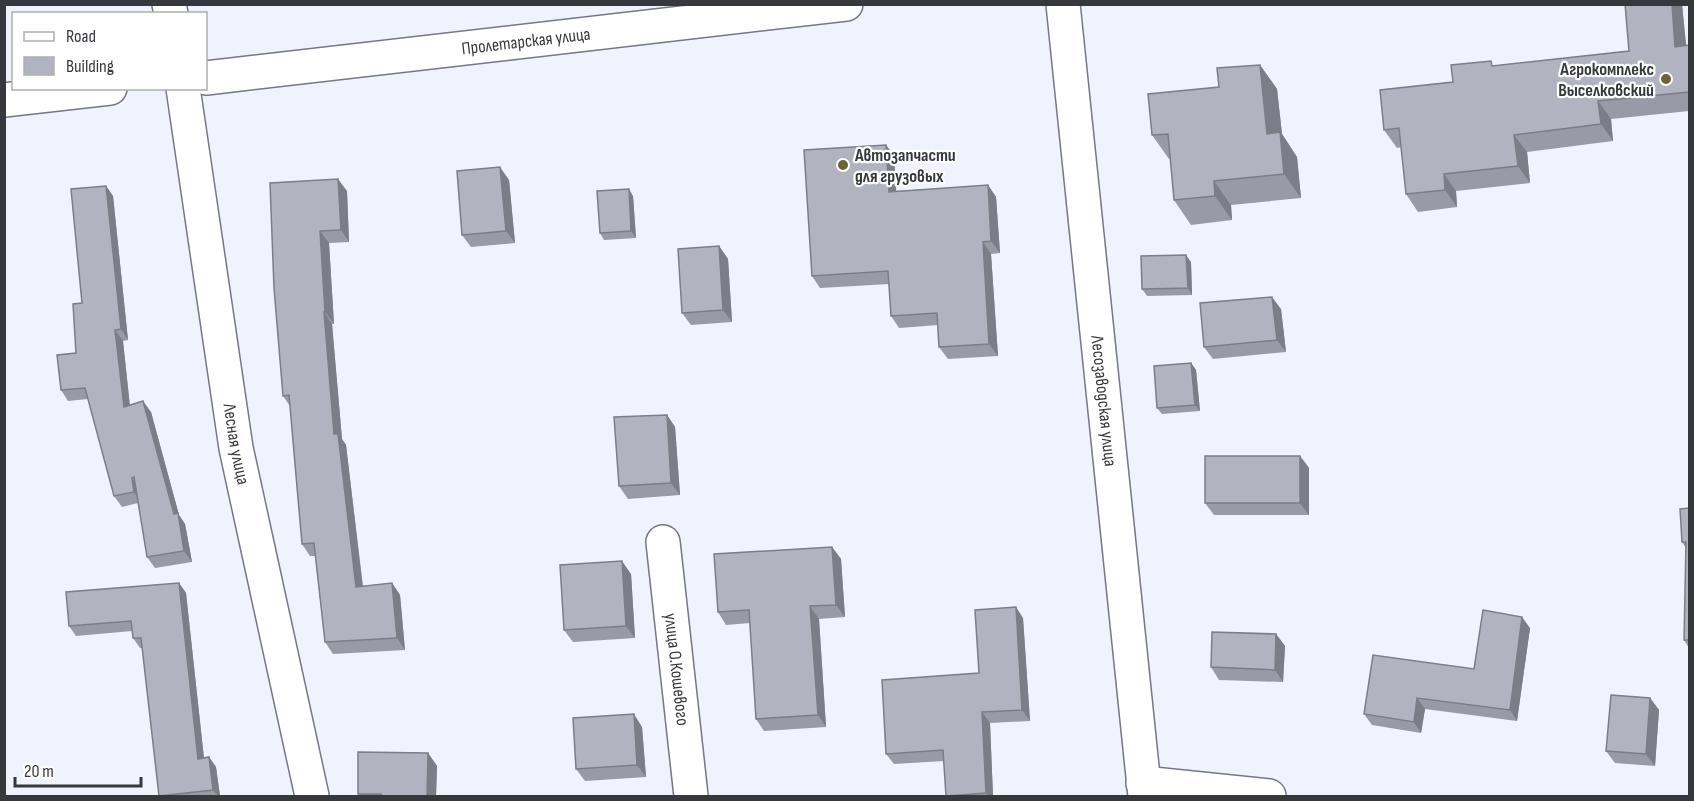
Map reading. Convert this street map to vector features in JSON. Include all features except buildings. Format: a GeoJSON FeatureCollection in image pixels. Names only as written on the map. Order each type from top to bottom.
{"type":"FeatureCollection","features":[{"type":"Feature","properties":{"kind":"street","name":"Пролетарская улица"},"geometry":{"type":"LineString","coordinates":[[207,78],[846,4]]}},
{"type":"Feature","properties":{"kind":"street","name":"Лесозаводская улица"},"geometry":{"type":"LineString","coordinates":[[1063,4],[1144,790]]}},
{"type":"Feature","properties":{"kind":"street"},"geometry":{"type":"LineString","coordinates":[[4,100],[92,90]]}},
{"type":"Feature","properties":{"kind":"street","name":"Лесная улица"},"geometry":{"type":"LineString","coordinates":[[183,90],[236,448],[312,796]]}},
{"type":"Feature","properties":{"kind":"street","name":"улица О.Кошевого"},"geometry":{"type":"LineString","coordinates":[[663,542],[691,796]]}},
{"type":"Feature","properties":{"kind":"street"},"geometry":{"type":"LineString","coordinates":[[1144,790],[1269,796]]}},
{"type":"Feature","properties":{"kind":"place","name":"Агрокомплекс Выселковский"},"geometry":{"type":"Point","coordinates":[1666,79]}},
{"type":"Feature","properties":{"kind":"place","name":"Автозапчасти для грузовых"},"geometry":{"type":"Point","coordinates":[843,165]}}]}
